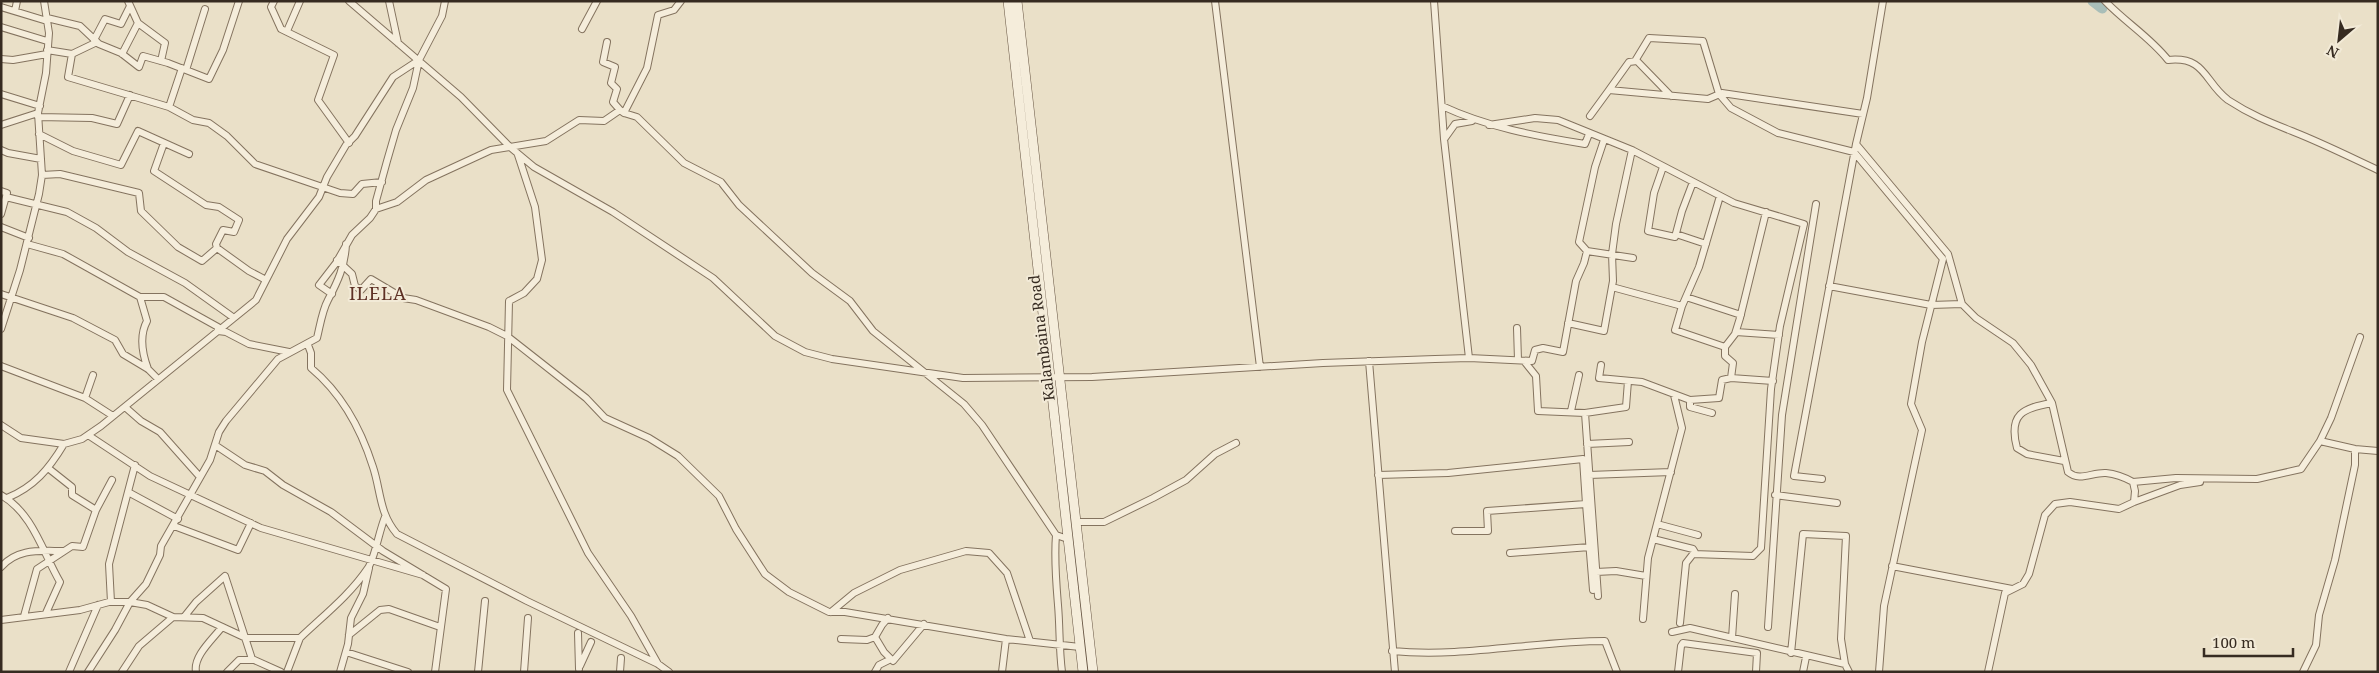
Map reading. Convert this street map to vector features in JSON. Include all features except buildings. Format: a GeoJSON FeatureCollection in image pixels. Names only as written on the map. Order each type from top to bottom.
{"type":"FeatureCollection","features":[{"type":"Feature","properties":{"kind":"main road"},"geometry":{"type":"LineString","coordinates":[[1008,1],[1083,672]]}},
{"type":"Feature","properties":{"kind":"main road","name":"Kalambaina Road"},"geometry":{"type":"LineString","coordinates":[[1017,1],[1093,672]]}},
{"type":"Feature","properties":{"kind":"street"},"geometry":{"type":"LineString","coordinates":[[15,11],[17,1]]}},
{"type":"Feature","properties":{"kind":"street"},"geometry":{"type":"LineString","coordinates":[[1,328],[28,241],[38,203],[42,175],[38,112],[46,73],[47,20],[44,1]]}},
{"type":"Feature","properties":{"kind":"street"},"geometry":{"type":"LineString","coordinates":[[1,8],[80,26],[96,41],[122,54],[139,67],[143,56],[209,79],[223,50],[239,1]]}},
{"type":"Feature","properties":{"kind":"street"},"geometry":{"type":"LineString","coordinates":[[274,1],[272,7],[281,29],[334,55],[318,100],[349,143]]}},
{"type":"Feature","properties":{"kind":"street"},"geometry":{"type":"LineString","coordinates":[[287,32],[300,1]]}},
{"type":"Feature","properties":{"kind":"street"},"geometry":{"type":"LineString","coordinates":[[349,1],[461,97],[517,154],[534,167],[608,209],[713,278],[775,336],[791,346],[819,356],[963,378],[1049,378],[1195,372],[1370,361],[1469,358],[1532,361],[1534,350],[1540,347],[1563,352],[1576,281],[1587,251]]}},
{"type":"Feature","properties":{"kind":"street"},"geometry":{"type":"LineString","coordinates":[[389,1],[399,44]]}},
{"type":"Feature","properties":{"kind":"street"},"geometry":{"type":"LineString","coordinates":[[376,208],[376,201],[396,130],[413,88],[418,60],[442,16],[445,1]]}},
{"type":"Feature","properties":{"kind":"street"},"geometry":{"type":"LineString","coordinates":[[582,29],[597,1]]}},
{"type":"Feature","properties":{"kind":"street"},"geometry":{"type":"LineString","coordinates":[[332,294],[319,285],[346,244],[376,208],[397,202],[426,180],[491,150],[546,141],[579,120],[604,122],[622,111],[647,68],[658,15],[674,10],[681,1]]}},
{"type":"Feature","properties":{"kind":"street"},"geometry":{"type":"LineString","coordinates":[[1215,1],[1260,367]]}},
{"type":"Feature","properties":{"kind":"street"},"geometry":{"type":"LineString","coordinates":[[1434,1],[1444,139],[1469,358]]}},
{"type":"Feature","properties":{"kind":"street"},"geometry":{"type":"LineString","coordinates":[[1822,479],[1794,476],[1883,1]]}},
{"type":"Feature","properties":{"kind":"street"},"geometry":{"type":"LineString","coordinates":[[2104,1],[2138,33],[2159,48],[2168,60],[2192,61],[2226,98],[2250,113],[2265,122],[2293,132],[2378,170]]}},
{"type":"Feature","properties":{"kind":"street"},"geometry":{"type":"LineString","coordinates":[[129,4],[138,23],[164,43],[161,61]]}},
{"type":"Feature","properties":{"kind":"street"},"geometry":{"type":"LineString","coordinates":[[1,59],[13,60],[47,52],[72,54],[96,41],[105,19],[121,24],[129,4]]}},
{"type":"Feature","properties":{"kind":"street"},"geometry":{"type":"LineString","coordinates":[[169,107],[205,9]]}},
{"type":"Feature","properties":{"kind":"street"},"geometry":{"type":"LineString","coordinates":[[122,54],[138,23]]}},
{"type":"Feature","properties":{"kind":"street"},"geometry":{"type":"LineString","coordinates":[[1,27],[47,41]]}},
{"type":"Feature","properties":{"kind":"street"},"geometry":{"type":"LineString","coordinates":[[1590,116],[1629,62],[1635,61],[1649,38],[1703,42],[1719,94],[1731,108],[1778,133],[1854,152],[1942,259],[1912,404],[1922,430],[1884,606],[1879,672]]}},
{"type":"Feature","properties":{"kind":"street"},"geometry":{"type":"LineString","coordinates":[[607,42],[603,62],[615,68],[611,83],[617,89],[613,102],[622,111],[637,117],[684,163],[721,182],[739,204],[805,268],[826,286],[850,301],[869,328],[964,404],[982,424],[1056,535],[1068,539]]}},
{"type":"Feature","properties":{"kind":"street"},"geometry":{"type":"LineString","coordinates":[[72,54],[68,77],[169,107],[193,120],[209,123],[227,136],[255,164],[340,193],[353,194],[362,184],[382,182]]}},
{"type":"Feature","properties":{"kind":"street"},"geometry":{"type":"LineString","coordinates":[[1,425],[20,438],[64,444],[74,442],[88,435],[125,407],[256,300],[287,239],[319,197],[323,186],[349,143],[393,77],[418,60]]}},
{"type":"Feature","properties":{"kind":"street"},"geometry":{"type":"LineString","coordinates":[[1635,61],[1671,96]]}},
{"type":"Feature","properties":{"kind":"street"},"geometry":{"type":"LineString","coordinates":[[1609,90],[1708,99],[1719,94],[1863,114]]}},
{"type":"Feature","properties":{"kind":"street"},"geometry":{"type":"LineString","coordinates":[[1,94],[38,112],[92,118],[117,124],[130,95]]}},
{"type":"Feature","properties":{"kind":"street"},"geometry":{"type":"LineString","coordinates":[[1442,106],[1474,121],[1488,125],[1585,144],[1589,134]]}},
{"type":"Feature","properties":{"kind":"street"},"geometry":{"type":"LineString","coordinates":[[1,125],[38,112]]}},
{"type":"Feature","properties":{"kind":"street"},"geometry":{"type":"LineString","coordinates":[[1488,125],[1535,118],[1554,119],[1632,150],[1720,196],[1804,224],[1779,336],[1772,381],[1761,548],[1753,556],[1693,554],[1686,563],[1680,623]]}},
{"type":"Feature","properties":{"kind":"street"},"geometry":{"type":"LineString","coordinates":[[1444,139],[1455,124],[1474,121]]}},
{"type":"Feature","properties":{"kind":"street"},"geometry":{"type":"LineString","coordinates":[[39,134],[73,151],[121,165],[138,131],[189,154]]}},
{"type":"Feature","properties":{"kind":"street"},"geometry":{"type":"LineString","coordinates":[[1604,140],[1595,167],[1579,242],[1587,251],[1633,258]]}},
{"type":"Feature","properties":{"kind":"street"},"geometry":{"type":"LineString","coordinates":[[164,143],[154,170],[206,205],[219,207],[239,220],[234,232],[223,230],[216,244],[218,248],[249,271],[266,280]]}},
{"type":"Feature","properties":{"kind":"street"},"geometry":{"type":"LineString","coordinates":[[1856,144],[1948,254],[1954,283],[1962,304],[1976,318],[2013,344],[2031,365],[2052,404],[2064,461],[2068,472],[2073,476],[2084,477],[2095,473],[2107,473],[2120,475],[2133,482],[2176,478],[2257,479],[2300,468],[2320,441],[2331,418],[2360,337]]}},
{"type":"Feature","properties":{"kind":"street"},"geometry":{"type":"LineString","coordinates":[[1,150],[8,154],[41,159]]}},
{"type":"Feature","properties":{"kind":"street"},"geometry":{"type":"LineString","coordinates":[[1568,323],[1604,331],[1612,287],[1614,269],[1612,255],[1616,224],[1632,150]]}},
{"type":"Feature","properties":{"kind":"street"},"geometry":{"type":"LineString","coordinates":[[517,154],[535,207],[542,260],[537,280],[524,293],[508,301],[507,390],[588,553],[631,616],[658,664]]}},
{"type":"Feature","properties":{"kind":"street"},"geometry":{"type":"LineString","coordinates":[[1663,167],[1654,193],[1648,231],[1676,237],[1682,211],[1693,182]]}},
{"type":"Feature","properties":{"kind":"street"},"geometry":{"type":"LineString","coordinates":[[42,175],[60,174],[138,193],[141,211],[178,247],[202,261],[218,248]]}},
{"type":"Feature","properties":{"kind":"street"},"geometry":{"type":"LineString","coordinates":[[1,214],[3,194],[66,212],[96,228],[128,252],[186,283],[234,318]]}},
{"type":"Feature","properties":{"kind":"street"},"geometry":{"type":"LineString","coordinates":[[1720,196],[1706,244],[1682,306],[1675,330],[1725,346]]}},
{"type":"Feature","properties":{"kind":"street"},"geometry":{"type":"LineString","coordinates":[[1768,627],[1775,495],[1782,415],[1816,204]]}},
{"type":"Feature","properties":{"kind":"street"},"geometry":{"type":"LineString","coordinates":[[1731,378],[1733,363],[1725,356],[1725,346],[1736,332],[1766,212]]}},
{"type":"Feature","properties":{"kind":"street"},"geometry":{"type":"LineString","coordinates":[[1,227],[28,241],[63,254],[140,297],[164,297],[218,328],[218,331]]}},
{"type":"Feature","properties":{"kind":"street"},"geometry":{"type":"LineString","coordinates":[[1676,234],[1706,244]]}},
{"type":"Feature","properties":{"kind":"street"},"geometry":{"type":"LineString","coordinates":[[88,672],[115,630],[130,602],[146,584],[160,555],[161,546],[174,526],[200,477],[220,432],[231,415],[278,359],[289,352],[308,345],[317,338],[327,301],[332,294],[344,265],[346,244]]}},
{"type":"Feature","properties":{"kind":"street"},"geometry":{"type":"LineString","coordinates":[[337,260],[352,274],[354,286],[361,290],[371,279],[402,298],[416,300],[489,327],[507,336],[586,398],[605,418],[649,438],[678,456],[719,496],[736,528],[765,574],[789,592],[830,612],[888,618],[1006,638],[1080,647]]}},
{"type":"Feature","properties":{"kind":"street"},"geometry":{"type":"LineString","coordinates":[[1829,286],[1931,305],[1962,304]]}},
{"type":"Feature","properties":{"kind":"street"},"geometry":{"type":"LineString","coordinates":[[1612,287],[1682,306]]}},
{"type":"Feature","properties":{"kind":"street"},"geometry":{"type":"LineString","coordinates":[[1,294],[73,318],[115,340],[123,354],[148,369],[158,379]]}},
{"type":"Feature","properties":{"kind":"street"},"geometry":{"type":"LineString","coordinates":[[140,297],[147,321],[142,329],[142,353],[148,369]]}},
{"type":"Feature","properties":{"kind":"street"},"geometry":{"type":"LineString","coordinates":[[1686,298],[1740,315]]}},
{"type":"Feature","properties":{"kind":"street"},"geometry":{"type":"LineString","coordinates":[[1517,328],[1521,360],[1536,376],[1538,411],[1585,413],[1626,407],[1628,381]]}},
{"type":"Feature","properties":{"kind":"street"},"geometry":{"type":"LineString","coordinates":[[218,331],[226,332],[250,344],[289,352]]}},
{"type":"Feature","properties":{"kind":"street"},"geometry":{"type":"LineString","coordinates":[[1736,332],[1779,336]]}},
{"type":"Feature","properties":{"kind":"street"},"geometry":{"type":"LineString","coordinates":[[308,345],[311,353],[311,368],[330,383],[347,408],[373,466],[387,523],[397,534],[527,602],[658,664],[670,672]]}},
{"type":"Feature","properties":{"kind":"street"},"geometry":{"type":"LineString","coordinates":[[1370,361],[1395,672]]}},
{"type":"Feature","properties":{"kind":"street"},"geometry":{"type":"LineString","coordinates":[[1601,365],[1599,378],[1655,386],[1690,400],[1696,398],[1717,399],[1722,380],[1731,378],[1772,381]]}},
{"type":"Feature","properties":{"kind":"street"},"geometry":{"type":"LineString","coordinates":[[1,366],[85,398],[113,416]]}},
{"type":"Feature","properties":{"kind":"street"},"geometry":{"type":"LineString","coordinates":[[85,398],[93,375]]}},
{"type":"Feature","properties":{"kind":"street"},"geometry":{"type":"LineString","coordinates":[[1571,411],[1580,376]]}},
{"type":"Feature","properties":{"kind":"street"},"geometry":{"type":"LineString","coordinates":[[1643,619],[1648,558],[1682,428],[1674,395]]}},
{"type":"Feature","properties":{"kind":"street"},"geometry":{"type":"LineString","coordinates":[[1690,400],[1690,407],[1712,413]]}},
{"type":"Feature","properties":{"kind":"street"},"geometry":{"type":"LineString","coordinates":[[2052,404],[2031,407],[2019,414],[2015,424],[2017,448],[2027,454],[2064,461]]}},
{"type":"Feature","properties":{"kind":"street"},"geometry":{"type":"LineString","coordinates":[[125,407],[141,422],[160,432],[200,477]]}},
{"type":"Feature","properties":{"kind":"street"},"geometry":{"type":"LineString","coordinates":[[1585,413],[1598,596]]}},
{"type":"Feature","properties":{"kind":"street"},"geometry":{"type":"LineString","coordinates":[[88,435],[150,476],[250,523],[370,564],[423,575]]}},
{"type":"Feature","properties":{"kind":"street"},"geometry":{"type":"LineString","coordinates":[[2320,441],[2355,449],[2378,451]]}},
{"type":"Feature","properties":{"kind":"street"},"geometry":{"type":"LineString","coordinates":[[1587,444],[1629,442]]}},
{"type":"Feature","properties":{"kind":"street"},"geometry":{"type":"LineString","coordinates":[[1076,522],[1104,522],[1153,498],[1186,480],[1215,454],[1236,443]]}},
{"type":"Feature","properties":{"kind":"street"},"geometry":{"type":"LineString","coordinates":[[46,614],[60,582],[32,528],[4,497],[33,484],[48,468],[64,444]]}},
{"type":"Feature","properties":{"kind":"street"},"geometry":{"type":"LineString","coordinates":[[215,445],[245,465],[265,471],[283,485],[331,512],[375,545],[446,589],[435,672]]}},
{"type":"Feature","properties":{"kind":"street"},"geometry":{"type":"LineString","coordinates":[[2303,672],[2316,645],[2319,615],[2335,560],[2355,465],[2355,449]]}},
{"type":"Feature","properties":{"kind":"street"},"geometry":{"type":"LineString","coordinates":[[1378,475],[1448,473],[1583,459],[1593,590]]}},
{"type":"Feature","properties":{"kind":"street"},"geometry":{"type":"LineString","coordinates":[[111,602],[109,564],[135,465]]}},
{"type":"Feature","properties":{"kind":"street"},"geometry":{"type":"LineString","coordinates":[[48,468],[72,487],[72,494],[96,510]]}},
{"type":"Feature","properties":{"kind":"street"},"geometry":{"type":"LineString","coordinates":[[1590,475],[1671,472]]}},
{"type":"Feature","properties":{"kind":"street"},"geometry":{"type":"LineString","coordinates":[[24,616],[38,569],[72,546],[83,547],[96,510],[112,480]]}},
{"type":"Feature","properties":{"kind":"street"},"geometry":{"type":"LineString","coordinates":[[1988,672],[2005,593],[2023,584],[2029,574],[2046,515],[2055,504],[2070,502],[2119,509],[2180,485],[2219,480]]}},
{"type":"Feature","properties":{"kind":"street"},"geometry":{"type":"LineString","coordinates":[[2133,482],[2135,491],[2134,502]]}},
{"type":"Feature","properties":{"kind":"street"},"geometry":{"type":"LineString","coordinates":[[128,492],[178,518]]}},
{"type":"Feature","properties":{"kind":"street"},"geometry":{"type":"LineString","coordinates":[[1775,495],[1837,503]]}},
{"type":"Feature","properties":{"kind":"street"},"geometry":{"type":"LineString","coordinates":[[1455,530],[1488,531],[1487,510],[1586,504]]}},
{"type":"Feature","properties":{"kind":"street"},"geometry":{"type":"LineString","coordinates":[[340,672],[346,652],[351,618],[363,594],[375,545],[385,517]]}},
{"type":"Feature","properties":{"kind":"street"},"geometry":{"type":"LineString","coordinates":[[174,526],[238,550],[250,523]]}},
{"type":"Feature","properties":{"kind":"street"},"geometry":{"type":"LineString","coordinates":[[1657,524],[1698,535]]}},
{"type":"Feature","properties":{"kind":"street"},"geometry":{"type":"LineString","coordinates":[[1791,653],[1803,534],[1846,536],[1841,639],[1848,672]]}},
{"type":"Feature","properties":{"kind":"street"},"geometry":{"type":"LineString","coordinates":[[1056,535],[1054,561],[1058,607],[1058,644],[1062,672]]}},
{"type":"Feature","properties":{"kind":"street"},"geometry":{"type":"LineString","coordinates":[[1653,539],[1693,549],[1696,554]]}},
{"type":"Feature","properties":{"kind":"street"},"geometry":{"type":"LineString","coordinates":[[1510,553],[1590,547]]}},
{"type":"Feature","properties":{"kind":"street"},"geometry":{"type":"LineString","coordinates":[[1,567],[11,556],[44,551],[64,551]]}},
{"type":"Feature","properties":{"kind":"street"},"geometry":{"type":"LineString","coordinates":[[830,612],[854,593],[900,570],[966,551],[989,553],[1007,573],[1030,641]]}},
{"type":"Feature","properties":{"kind":"street"},"geometry":{"type":"LineString","coordinates":[[287,672],[300,638],[336,605],[370,564]]}},
{"type":"Feature","properties":{"kind":"street"},"geometry":{"type":"LineString","coordinates":[[1892,566],[2012,589]]}},
{"type":"Feature","properties":{"kind":"street"},"geometry":{"type":"LineString","coordinates":[[1596,572],[1616,571],[1646,576]]}},
{"type":"Feature","properties":{"kind":"street"},"geometry":{"type":"LineString","coordinates":[[184,617],[196,602],[225,576],[243,636],[254,660]]}},
{"type":"Feature","properties":{"kind":"street"},"geometry":{"type":"LineString","coordinates":[[1732,638],[1736,594]]}},
{"type":"Feature","properties":{"kind":"street"},"geometry":{"type":"LineString","coordinates":[[478,672],[484,601]]}},
{"type":"Feature","properties":{"kind":"street"},"geometry":{"type":"LineString","coordinates":[[1,620],[80,610],[111,602],[130,602],[146,604],[173,617],[203,618],[243,636],[300,638]]}},
{"type":"Feature","properties":{"kind":"street"},"geometry":{"type":"LineString","coordinates":[[69,672],[98,605]]}},
{"type":"Feature","properties":{"kind":"street"},"geometry":{"type":"LineString","coordinates":[[349,636],[380,610],[389,609],[440,626]]}},
{"type":"Feature","properties":{"kind":"street"},"geometry":{"type":"LineString","coordinates":[[122,672],[139,646],[173,617]]}},
{"type":"Feature","properties":{"kind":"street"},"geometry":{"type":"LineString","coordinates":[[524,672],[528,618]]}},
{"type":"Feature","properties":{"kind":"street"},"geometry":{"type":"LineString","coordinates":[[841,639],[866,640],[876,636],[888,618]]}},
{"type":"Feature","properties":{"kind":"street"},"geometry":{"type":"LineString","coordinates":[[875,672],[879,665],[891,659],[893,661],[924,624]]}},
{"type":"Feature","properties":{"kind":"street"},"geometry":{"type":"LineString","coordinates":[[196,672],[195,668],[202,652],[222,628]]}},
{"type":"Feature","properties":{"kind":"street"},"geometry":{"type":"LineString","coordinates":[[1672,632],[1690,628],[1791,653],[1845,664]]}},
{"type":"Feature","properties":{"kind":"street"},"geometry":{"type":"LineString","coordinates":[[578,633],[578,670]]}},
{"type":"Feature","properties":{"kind":"street"},"geometry":{"type":"LineString","coordinates":[[876,636],[884,652],[891,659]]}},
{"type":"Feature","properties":{"kind":"street"},"geometry":{"type":"LineString","coordinates":[[1002,672],[1006,638]]}},
{"type":"Feature","properties":{"kind":"street"},"geometry":{"type":"LineString","coordinates":[[1392,651],[1430,654],[1539,644],[1605,641],[1617,672]]}},
{"type":"Feature","properties":{"kind":"street"},"geometry":{"type":"LineString","coordinates":[[578,670],[592,642]]}},
{"type":"Feature","properties":{"kind":"street"},"geometry":{"type":"LineString","coordinates":[[1678,672],[1683,643],[1757,653],[1756,672]]}},
{"type":"Feature","properties":{"kind":"street"},"geometry":{"type":"LineString","coordinates":[[346,652],[408,672]]}},
{"type":"Feature","properties":{"kind":"street"},"geometry":{"type":"LineString","coordinates":[[1803,672],[1806,656]]}},
{"type":"Feature","properties":{"kind":"street"},"geometry":{"type":"LineString","coordinates":[[620,672],[621,658]]}},
{"type":"Feature","properties":{"kind":"street"},"geometry":{"type":"LineString","coordinates":[[226,672],[240,660],[254,660],[281,672]]}},
{"type":"Feature","properties":{"kind":"waterway"},"geometry":{"type":"LineString","coordinates":[[2093,1],[2102,8]]}},
{"type":"Feature","properties":{"kind":"district","name":"ILELA"},"geometry":{"type":"Point","coordinates":[378,294]}}]}
